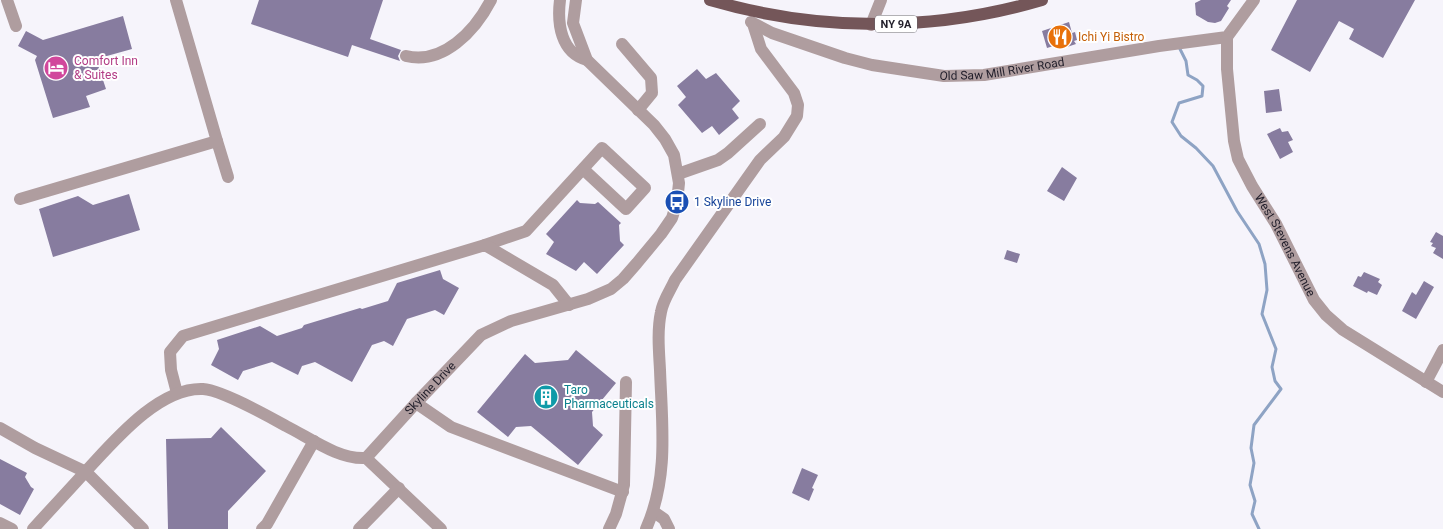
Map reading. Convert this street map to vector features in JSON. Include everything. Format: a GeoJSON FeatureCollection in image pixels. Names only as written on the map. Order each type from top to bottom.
{"type":"FeatureCollection","features":[{"type":"Feature","properties":{"kind":"main road","name":"NY 9A"},"geometry":{"type":"LineString","coordinates":[[710,0],[748,10],[812,21],[870,25],[918,23],[960,18],[1042,0]]}},
{"type":"Feature","properties":{"kind":"street"},"geometry":{"type":"LineString","coordinates":[[7,0],[16,26]]}},
{"type":"Feature","properties":{"kind":"street"},"geometry":{"type":"LineString","coordinates":[[176,0],[228,177]]}},
{"type":"Feature","properties":{"kind":"street"},"geometry":{"type":"LineString","coordinates":[[406,56],[425,58],[437,55],[450,48],[473,25],[491,0]]}},
{"type":"Feature","properties":{"kind":"street","name":"Skyline Drive"},"geometry":{"type":"LineString","coordinates":[[366,458],[482,335],[511,321],[598,296],[611,289],[623,279],[655,242],[675,211],[678,174],[670,146],[660,132],[587,60],[574,54],[564,40],[560,25],[560,0]]}},
{"type":"Feature","properties":{"kind":"street","name":"Skyline Drive"},"geometry":{"type":"LineString","coordinates":[[576,0],[573,23],[587,60]]}},
{"type":"Feature","properties":{"kind":"street"},"geometry":{"type":"LineString","coordinates":[[870,25],[881,0]]}},
{"type":"Feature","properties":{"kind":"street"},"geometry":{"type":"LineString","coordinates":[[1227,37],[1254,0]]}},
{"type":"Feature","properties":{"kind":"street"},"geometry":{"type":"LineString","coordinates":[[646,529],[654,512],[660,486],[663,451],[660,335],[661,312],[665,300],[675,280],[760,160],[784,136],[797,116],[798,105],[794,93],[761,48],[753,24],[750,21],[748,10]]}},
{"type":"Feature","properties":{"kind":"street","name":"Old Saw Mill River Road"},"geometry":{"type":"LineString","coordinates":[[753,24],[799,43],[854,61],[944,76],[984,75],[1150,47],[1227,37]]}},
{"type":"Feature","properties":{"kind":"street","name":"West Stevens Avenue"},"geometry":{"type":"LineString","coordinates":[[1227,37],[1227,69],[1234,141],[1238,159],[1276,224],[1314,300],[1326,315],[1343,330],[1443,392]]}},
{"type":"Feature","properties":{"kind":"street"},"geometry":{"type":"LineString","coordinates":[[622,44],[651,78],[652,93],[638,110]]}},
{"type":"Feature","properties":{"kind":"street"},"geometry":{"type":"LineString","coordinates":[[678,174],[718,160],[760,124]]}},
{"type":"Feature","properties":{"kind":"street"},"geometry":{"type":"LineString","coordinates":[[20,199],[217,142]]}},
{"type":"Feature","properties":{"kind":"street"},"geometry":{"type":"LineString","coordinates":[[177,393],[171,370],[170,352],[183,336],[526,231],[602,148],[645,188],[626,209],[583,169]]}},
{"type":"Feature","properties":{"kind":"street"},"geometry":{"type":"LineString","coordinates":[[485,245],[553,285],[568,305]]}},
{"type":"Feature","properties":{"kind":"street"},"geometry":{"type":"LineString","coordinates":[[1426,382],[1443,350]]}},
{"type":"Feature","properties":{"kind":"street"},"geometry":{"type":"LineString","coordinates":[[609,529],[623,492],[626,472],[626,382]]}},
{"type":"Feature","properties":{"kind":"street"},"geometry":{"type":"LineString","coordinates":[[35,528],[127,427],[147,411],[177,393],[202,389],[219,392],[345,457],[366,458],[441,529]]}},
{"type":"Feature","properties":{"kind":"street"},"geometry":{"type":"LineString","coordinates":[[416,403],[451,427],[623,492]]}},
{"type":"Feature","properties":{"kind":"street"},"geometry":{"type":"LineString","coordinates":[[0,428],[35,448],[86,472],[143,529]]}},
{"type":"Feature","properties":{"kind":"street"},"geometry":{"type":"LineString","coordinates":[[269,527],[314,440]]}},
{"type":"Feature","properties":{"kind":"street"},"geometry":{"type":"LineString","coordinates":[[360,529],[399,488]]}},
{"type":"Feature","properties":{"kind":"street"},"geometry":{"type":"LineString","coordinates":[[654,512],[664,519],[669,529]]}},
{"type":"Feature","properties":{"kind":"street"},"geometry":{"type":"LineString","coordinates":[[0,523],[12,529]]}},
{"type":"Feature","properties":{"kind":"building"},"geometry":{"type":"Polygon","coordinates":[[[259,0],[383,0],[370,39],[401,50],[398,56],[400,61],[352,45],[348,57],[251,24],[259,0]]]}},
{"type":"Feature","properties":{"kind":"building"},"geometry":{"type":"Polygon","coordinates":[[[1201,0],[1231,0],[1227,6],[1229,8],[1221,21],[1215,23],[1208,22],[1196,15],[1195,3],[1201,0]]]}},
{"type":"Feature","properties":{"kind":"building"},"geometry":{"type":"Polygon","coordinates":[[[1297,0],[1415,0],[1383,58],[1349,39],[1354,29],[1339,21],[1310,72],[1271,50],[1297,0]]]}},
{"type":"Feature","properties":{"kind":"building","name":"Comfort Inn & Suites"},"geometry":{"type":"Polygon","coordinates":[[[123,16],[132,49],[96,59],[106,89],[86,96],[90,107],[53,118],[35,60],[37,56],[18,46],[26,31],[43,40],[123,16]]]}},
{"type":"Feature","properties":{"kind":"building","name":"Ichi Yi Bistro"},"geometry":{"type":"Polygon","coordinates":[[[1069,22],[1072,33],[1075,32],[1077,40],[1074,41],[1076,44],[1064,48],[1063,43],[1047,48],[1042,31],[1069,22]]]}},
{"type":"Feature","properties":{"kind":"building"},"geometry":{"type":"Polygon","coordinates":[[[697,69],[706,79],[716,73],[740,101],[732,109],[739,118],[719,135],[712,126],[702,133],[678,105],[686,97],[677,86],[697,69]]]}},
{"type":"Feature","properties":{"kind":"building"},"geometry":{"type":"Polygon","coordinates":[[[1279,89],[1282,111],[1266,113],[1264,91],[1279,89]]]}},
{"type":"Feature","properties":{"kind":"building"},"geometry":{"type":"Polygon","coordinates":[[[1280,128],[1282,132],[1288,131],[1293,140],[1288,142],[1293,152],[1280,159],[1267,134],[1280,128]]]}},
{"type":"Feature","properties":{"kind":"building"},"geometry":{"type":"Polygon","coordinates":[[[1062,167],[1077,178],[1064,201],[1047,191],[1062,167]]]}},
{"type":"Feature","properties":{"kind":"building"},"geometry":{"type":"Polygon","coordinates":[[[129,194],[140,230],[53,257],[39,209],[78,196],[93,205],[129,194]]]}},
{"type":"Feature","properties":{"kind":"building"},"geometry":{"type":"Polygon","coordinates":[[[577,200],[580,203],[595,204],[598,202],[621,223],[619,225],[620,241],[624,245],[597,274],[584,262],[576,271],[546,254],[554,242],[546,234],[577,200]]]}},
{"type":"Feature","properties":{"kind":"building"},"geometry":{"type":"Polygon","coordinates":[[[1436,232],[1443,236],[1443,259],[1433,253],[1436,248],[1431,246],[1433,243],[1430,242],[1436,232]]]}},
{"type":"Feature","properties":{"kind":"building"},"geometry":{"type":"Polygon","coordinates":[[[1007,250],[1020,254],[1017,263],[1004,259],[1007,250]]]}},
{"type":"Feature","properties":{"kind":"building"},"geometry":{"type":"Polygon","coordinates":[[[440,270],[443,279],[459,288],[444,315],[435,310],[407,319],[393,346],[384,341],[372,345],[352,382],[315,362],[302,366],[298,375],[272,362],[243,371],[238,380],[211,365],[219,349],[217,340],[260,326],[277,336],[302,328],[304,325],[388,301],[397,283],[440,270]]]}},
{"type":"Feature","properties":{"kind":"building"},"geometry":{"type":"Polygon","coordinates":[[[1364,272],[1380,279],[1378,282],[1382,285],[1377,295],[1368,291],[1367,293],[1353,286],[1358,276],[1361,277],[1364,272]]]}},
{"type":"Feature","properties":{"kind":"building"},"geometry":{"type":"Polygon","coordinates":[[[1424,281],[1434,287],[1416,319],[1402,311],[1412,292],[1416,295],[1424,281]]]}},
{"type":"Feature","properties":{"kind":"building","name":"Taro Pharmaceuticals"},"geometry":{"type":"Polygon","coordinates":[[[576,350],[616,383],[592,412],[593,426],[603,435],[578,465],[531,426],[516,427],[508,437],[477,412],[525,354],[535,363],[568,360],[576,350]]]}},
{"type":"Feature","properties":{"kind":"building"},"geometry":{"type":"Polygon","coordinates":[[[221,427],[266,471],[228,511],[228,529],[168,529],[166,439],[211,438],[221,427]]]}},
{"type":"Feature","properties":{"kind":"building"},"geometry":{"type":"Polygon","coordinates":[[[0,459],[27,473],[25,477],[34,489],[20,515],[0,504],[0,459]]]}},
{"type":"Feature","properties":{"kind":"building"},"geometry":{"type":"Polygon","coordinates":[[[802,468],[818,475],[809,501],[792,493],[802,468]]]}},
{"type":"Feature","properties":{"kind":"waterway"},"geometry":{"type":"LineString","coordinates":[[1180,49],[1186,61],[1188,75],[1203,86],[1202,96],[1179,103],[1172,122],[1181,136],[1196,148],[1213,166],[1237,211],[1259,244],[1265,264],[1267,290],[1262,314],[1276,349],[1272,367],[1275,381],[1281,389],[1254,425],[1251,448],[1254,463],[1250,485],[1255,501],[1252,514],[1259,529]]}},
{"type":"Feature","properties":{"kind":"place","name":"Ichi Yi Bistro"},"geometry":{"type":"Point","coordinates":[1060,37]}},
{"type":"Feature","properties":{"kind":"place","name":"Comfort Inn & Suites"},"geometry":{"type":"Point","coordinates":[56,68]}},
{"type":"Feature","properties":{"kind":"place","name":"1 Skyline Drive"},"geometry":{"type":"Point","coordinates":[677,202]}},
{"type":"Feature","properties":{"kind":"place","name":"Taro Pharmaceuticals"},"geometry":{"type":"Point","coordinates":[546,397]}}]}
